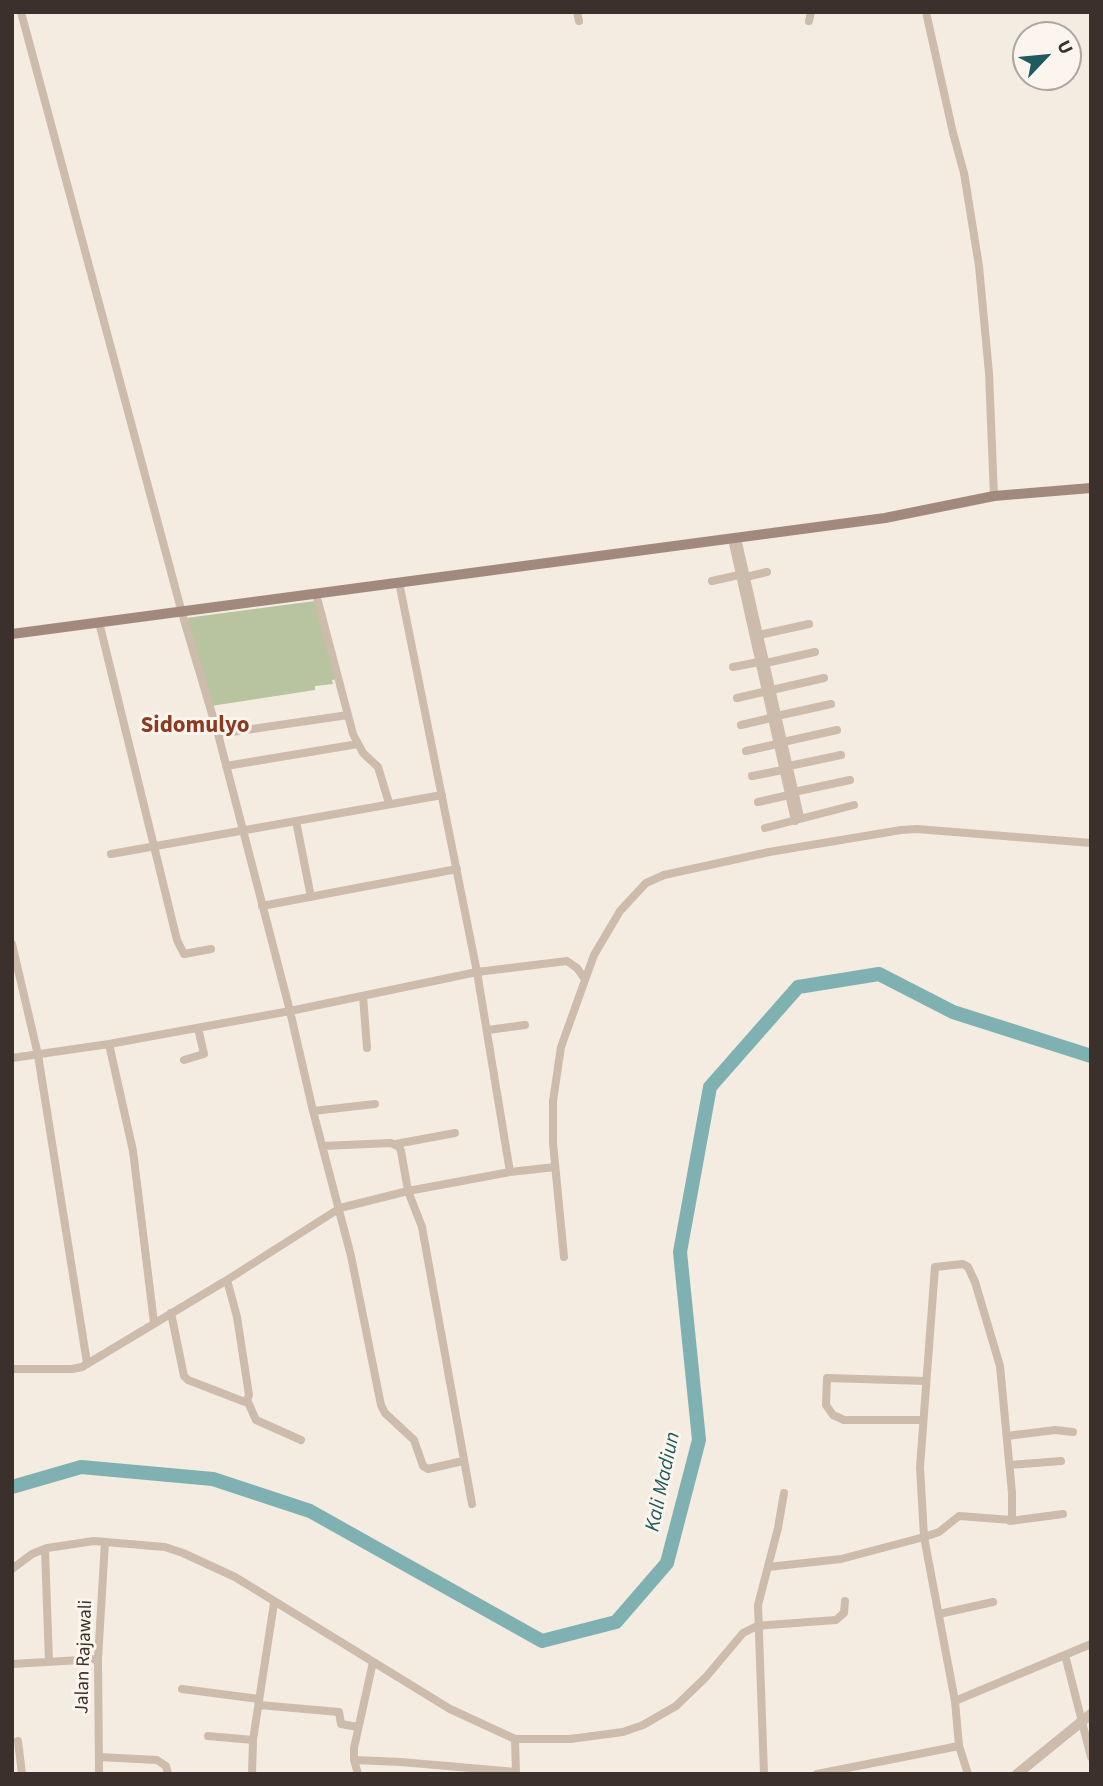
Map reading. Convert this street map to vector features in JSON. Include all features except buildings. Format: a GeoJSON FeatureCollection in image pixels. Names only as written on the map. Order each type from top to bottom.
{"type":"FeatureCollection","features":[{"type":"Feature","properties":{"kind":"main road"},"geometry":{"type":"LineString","coordinates":[[12,635],[885,518],[994,496],[1091,488]]}},
{"type":"Feature","properties":{"kind":"street"},"geometry":{"type":"LineString","coordinates":[[21,12],[182,613],[218,734],[290,1011],[313,1111],[340,1208],[381,1405],[385,1413],[414,1440],[423,1466],[428,1469],[463,1461]]}},
{"type":"Feature","properties":{"kind":"street"},"geometry":{"type":"LineString","coordinates":[[926,12],[964,173],[979,266],[989,373],[994,496]]}},
{"type":"Feature","properties":{"kind":"street"},"geometry":{"type":"LineString","coordinates":[[735,539],[797,819]]}},
{"type":"Feature","properties":{"kind":"street"},"geometry":{"type":"LineString","coordinates":[[712,581],[767,572]]}},
{"type":"Feature","properties":{"kind":"street"},"geometry":{"type":"LineString","coordinates":[[743,576],[759,635],[762,662]]}},
{"type":"Feature","properties":{"kind":"street"},"geometry":{"type":"LineString","coordinates":[[398,582],[477,972],[510,1172]]}},
{"type":"Feature","properties":{"kind":"street"},"geometry":{"type":"LineString","coordinates":[[316,594],[348,715],[363,753],[379,766],[388,803]]}},
{"type":"Feature","properties":{"kind":"street"},"geometry":{"type":"LineString","coordinates":[[99,622],[181,951],[186,955],[211,949]]}},
{"type":"Feature","properties":{"kind":"street"},"geometry":{"type":"LineString","coordinates":[[759,635],[809,624]]}},
{"type":"Feature","properties":{"kind":"street"},"geometry":{"type":"LineString","coordinates":[[733,667],[816,652]]}},
{"type":"Feature","properties":{"kind":"street"},"geometry":{"type":"LineString","coordinates":[[737,698],[768,687],[824,678]]}},
{"type":"Feature","properties":{"kind":"street"},"geometry":{"type":"LineString","coordinates":[[741,725],[831,704]]}},
{"type":"Feature","properties":{"kind":"street"},"geometry":{"type":"LineString","coordinates":[[218,734],[348,715]]}},
{"type":"Feature","properties":{"kind":"street"},"geometry":{"type":"LineString","coordinates":[[746,751],[837,730]]}},
{"type":"Feature","properties":{"kind":"street"},"geometry":{"type":"LineString","coordinates":[[226,766],[358,744]]}},
{"type":"Feature","properties":{"kind":"street"},"geometry":{"type":"LineString","coordinates":[[752,776],[841,755]]}},
{"type":"Feature","properties":{"kind":"street"},"geometry":{"type":"LineString","coordinates":[[758,802],[849,780]]}},
{"type":"Feature","properties":{"kind":"street"},"geometry":{"type":"LineString","coordinates":[[111,854],[442,795]]}},
{"type":"Feature","properties":{"kind":"street"},"geometry":{"type":"LineString","coordinates":[[765,828],[854,805]]}},
{"type":"Feature","properties":{"kind":"street"},"geometry":{"type":"LineString","coordinates":[[296,821],[311,897]]}},
{"type":"Feature","properties":{"kind":"street"},"geometry":{"type":"LineString","coordinates":[[564,1257],[555,1167],[553,1101],[561,1047],[594,955],[620,912],[646,883],[664,875],[769,852],[901,830],[1091,843]]}},
{"type":"Feature","properties":{"kind":"street"},"geometry":{"type":"LineString","coordinates":[[262,906],[457,869]]}},
{"type":"Feature","properties":{"kind":"street"},"geometry":{"type":"LineString","coordinates":[[12,944],[38,1055],[87,1363]]}},
{"type":"Feature","properties":{"kind":"street"},"geometry":{"type":"LineString","coordinates":[[12,1058],[109,1044],[290,1011],[477,972],[566,961],[578,968],[584,978]]}},
{"type":"Feature","properties":{"kind":"street"},"geometry":{"type":"LineString","coordinates":[[363,996],[367,1048]]}},
{"type":"Feature","properties":{"kind":"street"},"geometry":{"type":"LineString","coordinates":[[488,1030],[526,1025]]}},
{"type":"Feature","properties":{"kind":"street"},"geometry":{"type":"LineString","coordinates":[[184,1060],[204,1054],[198,1028]]}},
{"type":"Feature","properties":{"kind":"street"},"geometry":{"type":"LineString","coordinates":[[109,1044],[133,1151],[154,1323]]}},
{"type":"Feature","properties":{"kind":"street"},"geometry":{"type":"LineString","coordinates":[[313,1111],[374,1104]]}},
{"type":"Feature","properties":{"kind":"street"},"geometry":{"type":"LineString","coordinates":[[322,1146],[396,1144],[456,1133]]}},
{"type":"Feature","properties":{"kind":"street"},"geometry":{"type":"LineString","coordinates":[[396,1144],[401,1151],[408,1192],[422,1227],[472,1504]]}},
{"type":"Feature","properties":{"kind":"street"},"geometry":{"type":"LineString","coordinates":[[12,1369],[72,1369],[87,1363],[227,1280],[340,1208],[510,1172],[555,1167]]}},
{"type":"Feature","properties":{"kind":"street"},"geometry":{"type":"LineString","coordinates":[[968,1774],[959,1746],[955,1701],[923,1537],[920,1467],[935,1267],[963,1264],[968,1267],[997,1353],[1010,1465],[1013,1517],[1010,1521]]}},
{"type":"Feature","properties":{"kind":"street"},"geometry":{"type":"LineString","coordinates":[[227,1280],[233,1297],[249,1395],[247,1400],[256,1420],[301,1440]]}},
{"type":"Feature","properties":{"kind":"street"},"geometry":{"type":"LineString","coordinates":[[171,1313],[184,1376],[188,1380],[245,1402],[247,1400]]}},
{"type":"Feature","properties":{"kind":"street"},"geometry":{"type":"LineString","coordinates":[[923,1420],[844,1420],[833,1415],[826,1405],[827,1378],[926,1381]]}},
{"type":"Feature","properties":{"kind":"street"},"geometry":{"type":"LineString","coordinates":[[1007,1436],[1055,1430],[1073,1432]]}},
{"type":"Feature","properties":{"kind":"street"},"geometry":{"type":"LineString","coordinates":[[1010,1465],[1061,1461]]}},
{"type":"Feature","properties":{"kind":"street"},"geometry":{"type":"LineString","coordinates":[[764,1774],[757,1626],[761,1587],[778,1528],[784,1493]]}},
{"type":"Feature","properties":{"kind":"street"},"geometry":{"type":"LineString","coordinates":[[768,1567],[841,1559],[939,1532],[959,1516],[1010,1521],[1063,1514]]}},
{"type":"Feature","properties":{"kind":"street"},"geometry":{"type":"LineString","coordinates":[[12,1569],[32,1554],[81,1542],[165,1548],[183,1553],[235,1577],[450,1709],[515,1739],[570,1740],[623,1732],[643,1725],[676,1706],[706,1677],[743,1633],[757,1626],[835,1620],[844,1613],[845,1601]]}},
{"type":"Feature","properties":{"kind":"street","name":"Jalan Rajawali"},"geometry":{"type":"LineString","coordinates":[[99,1774],[99,1659],[105,1542]]}},
{"type":"Feature","properties":{"kind":"street"},"geometry":{"type":"LineString","coordinates":[[45,1549],[49,1662]]}},
{"type":"Feature","properties":{"kind":"street"},"geometry":{"type":"LineString","coordinates":[[939,1614],[993,1602]]}},
{"type":"Feature","properties":{"kind":"street"},"geometry":{"type":"LineString","coordinates":[[252,1774],[253,1740],[274,1603]]}},
{"type":"Feature","properties":{"kind":"street"},"geometry":{"type":"LineString","coordinates":[[955,1701],[1091,1644]]}},
{"type":"Feature","properties":{"kind":"street"},"geometry":{"type":"LineString","coordinates":[[1065,1655],[1091,1757]]}},
{"type":"Feature","properties":{"kind":"street"},"geometry":{"type":"LineString","coordinates":[[12,1664],[99,1659]]}},
{"type":"Feature","properties":{"kind":"street"},"geometry":{"type":"LineString","coordinates":[[358,1774],[354,1760],[358,1727],[373,1662]]}},
{"type":"Feature","properties":{"kind":"street"},"geometry":{"type":"LineString","coordinates":[[182,1689],[339,1712],[341,1724],[358,1727]]}},
{"type":"Feature","properties":{"kind":"street"},"geometry":{"type":"LineString","coordinates":[[1017,1774],[1091,1714]]}},
{"type":"Feature","properties":{"kind":"street"},"geometry":{"type":"LineString","coordinates":[[208,1736],[253,1740]]}},
{"type":"Feature","properties":{"kind":"street"},"geometry":{"type":"LineString","coordinates":[[354,1760],[516,1773],[515,1739]]}},
{"type":"Feature","properties":{"kind":"street"},"geometry":{"type":"LineString","coordinates":[[18,1741],[22,1774]]}},
{"type":"Feature","properties":{"kind":"street"},"geometry":{"type":"LineString","coordinates":[[817,1774],[959,1746]]}},
{"type":"Feature","properties":{"kind":"street"},"geometry":{"type":"LineString","coordinates":[[99,1757],[157,1760],[166,1766],[168,1774]]}},
{"type":"Feature","properties":{"kind":"green space"},"geometry":{"type":"Polygon","coordinates":[[[315,601],[337,679],[332,680],[333,684],[315,686],[315,690],[211,706],[186,618],[315,601]]]}},
{"type":"Feature","properties":{"kind":"waterway","name":"Kali Madiun"},"geometry":{"type":"LineString","coordinates":[[12,1487],[81,1467],[213,1479],[310,1511],[542,1641],[616,1622],[667,1563],[699,1440],[680,1252],[710,1087],[798,987],[879,974],[953,1012],[1091,1056]]}},
{"type":"Feature","properties":{"kind":"district","name":"Sidomulyo"},"geometry":{"type":"Point","coordinates":[195,727]}}]}
